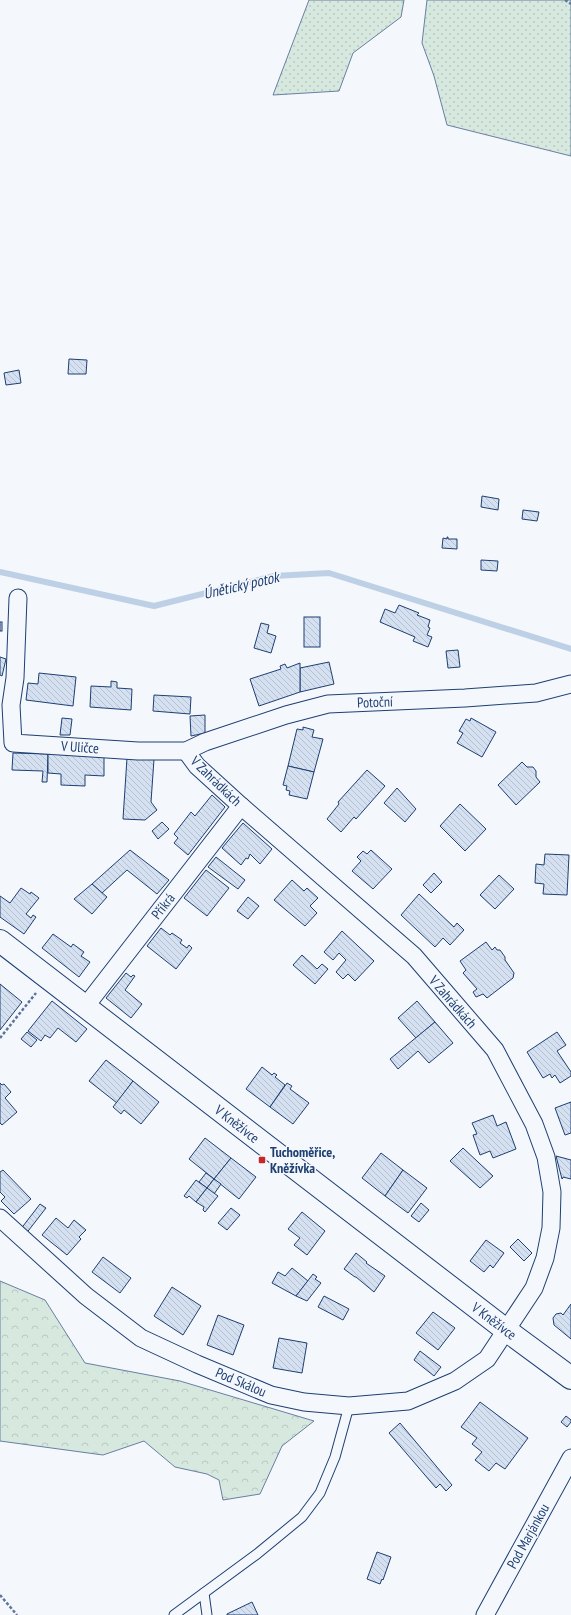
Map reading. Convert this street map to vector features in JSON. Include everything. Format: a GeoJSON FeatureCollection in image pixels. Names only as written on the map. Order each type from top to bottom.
{"type":"FeatureCollection","features":[{"type":"Feature","properties":{"kind":"street","name":"V Uličce"},"geometry":{"type":"LineString","coordinates":[[18,598],[15,678],[6,704],[6,743],[138,751],[186,751]]}},
{"type":"Feature","properties":{"kind":"street","name":"Potoční"},"geometry":{"type":"LineString","coordinates":[[186,751],[205,742],[286,715],[328,704],[520,694],[571,684]]}},
{"type":"Feature","properties":{"kind":"street","name":"V Zahrádkách"},"geometry":{"type":"LineString","coordinates":[[186,751],[197,766],[241,806],[414,956],[494,1050],[534,1124],[546,1158],[550,1185],[551,1228],[545,1258],[534,1288],[506,1330]]}},
{"type":"Feature","properties":{"kind":"street","name":"Příkrá"},"geometry":{"type":"LineString","coordinates":[[85,1007],[241,806]]}},
{"type":"Feature","properties":{"kind":"street","name":"V Kněžívce"},"geometry":{"type":"LineString","coordinates":[[0,941],[506,1330],[571,1378]]}},
{"type":"Feature","properties":{"kind":"street","name":"Pod Skálou"},"geometry":{"type":"LineString","coordinates":[[0,1218],[86,1296],[141,1338],[197,1364],[271,1395],[304,1402],[349,1406],[408,1401],[455,1381],[487,1359],[506,1330]]}},
{"type":"Feature","properties":{"kind":"street","name":"Pod Marjánkou"},"geometry":{"type":"LineString","coordinates":[[485,1615],[571,1458]]}},
{"type":"Feature","properties":{"kind":"lane"},"geometry":{"type":"LineString","coordinates":[[174,1615],[257,1554],[302,1517],[320,1494],[335,1457],[349,1406]]}},
{"type":"Feature","properties":{"kind":"lane"},"geometry":{"type":"LineString","coordinates":[[204,1593],[207,1615]]}},
{"type":"Feature","properties":{"kind":"path"},"geometry":{"type":"LineString","coordinates":[[565,0],[571,4]]}},
{"type":"Feature","properties":{"kind":"path"},"geometry":{"type":"LineString","coordinates":[[0,1038],[48,978]]}},
{"type":"Feature","properties":{"kind":"path"},"geometry":{"type":"LineString","coordinates":[[0,1595],[17,1615]]}},
{"type":"Feature","properties":{"kind":"green space"},"geometry":{"type":"Polygon","coordinates":[[[309,0],[404,0],[401,17],[353,53],[339,91],[273,95],[309,0]]]}},
{"type":"Feature","properties":{"kind":"green space"},"geometry":{"type":"Polygon","coordinates":[[[427,0],[571,0],[571,156],[447,125],[434,76],[422,43],[427,0]]]}},
{"type":"Feature","properties":{"kind":"green space"},"geometry":{"type":"Polygon","coordinates":[[[0,1281],[45,1300],[85,1363],[180,1381],[314,1421],[282,1446],[260,1494],[223,1500],[219,1480],[207,1474],[175,1467],[144,1441],[103,1455],[0,1441],[0,1281]]]}},
{"type":"Feature","properties":{"kind":"building"},"geometry":{"type":"Polygon","coordinates":[[[69,359],[87,360],[86,374],[68,374],[69,359]]]}},
{"type":"Feature","properties":{"kind":"building"},"geometry":{"type":"Polygon","coordinates":[[[19,370],[21,383],[6,385],[4,373],[19,370]]]}},
{"type":"Feature","properties":{"kind":"building"},"geometry":{"type":"Polygon","coordinates":[[[482,496],[499,499],[498,510],[481,507],[482,496]]]}},
{"type":"Feature","properties":{"kind":"building"},"geometry":{"type":"Polygon","coordinates":[[[523,510],[539,512],[537,521],[522,519],[523,510]]]}},
{"type":"Feature","properties":{"kind":"building"},"geometry":{"type":"Polygon","coordinates":[[[447,537],[448,539],[457,539],[457,549],[442,548],[443,538],[447,539],[447,537]]]}},
{"type":"Feature","properties":{"kind":"building"},"geometry":{"type":"Polygon","coordinates":[[[481,560],[498,561],[497,571],[481,570],[481,560]]]}},
{"type":"Feature","properties":{"kind":"building"},"geometry":{"type":"Polygon","coordinates":[[[399,605],[419,613],[417,615],[430,620],[428,627],[430,628],[427,635],[432,637],[428,647],[413,641],[415,637],[380,622],[385,609],[395,613],[399,605]]]}},
{"type":"Feature","properties":{"kind":"building"},"geometry":{"type":"Polygon","coordinates":[[[304,617],[320,617],[320,647],[304,647],[304,617]]]}},
{"type":"Feature","properties":{"kind":"building"},"geometry":{"type":"Polygon","coordinates":[[[0,622],[2,622],[2,631],[0,631],[0,622]]]}},
{"type":"Feature","properties":{"kind":"building"},"geometry":{"type":"Polygon","coordinates":[[[261,623],[269,625],[267,633],[276,636],[271,653],[254,648],[261,623]]]}},
{"type":"Feature","properties":{"kind":"building"},"geometry":{"type":"Polygon","coordinates":[[[458,650],[460,667],[448,668],[446,651],[458,650]]]}},
{"type":"Feature","properties":{"kind":"building"},"geometry":{"type":"Polygon","coordinates":[[[0,657],[6,659],[2,676],[0,675],[0,657]]]}},
{"type":"Feature","properties":{"kind":"building"},"geometry":{"type":"Polygon","coordinates":[[[329,662],[334,684],[300,692],[300,668],[329,662]]]}},
{"type":"Feature","properties":{"kind":"building"},"geometry":{"type":"Polygon","coordinates":[[[300,663],[300,692],[259,706],[250,679],[281,669],[280,666],[285,664],[287,668],[300,663]]]}},
{"type":"Feature","properties":{"kind":"building"},"geometry":{"type":"Polygon","coordinates":[[[39,673],[76,677],[73,706],[26,700],[28,683],[38,684],[39,673]]]}},
{"type":"Feature","properties":{"kind":"building"},"geometry":{"type":"Polygon","coordinates":[[[111,681],[117,682],[117,688],[132,689],[131,710],[90,707],[91,686],[111,687],[111,681]]]}},
{"type":"Feature","properties":{"kind":"building"},"geometry":{"type":"Polygon","coordinates":[[[154,695],[191,697],[190,714],[153,711],[154,695]]]}},
{"type":"Feature","properties":{"kind":"building"},"geometry":{"type":"Polygon","coordinates":[[[205,715],[205,733],[191,736],[190,716],[205,715]]]}},
{"type":"Feature","properties":{"kind":"building"},"geometry":{"type":"Polygon","coordinates":[[[62,718],[72,719],[70,735],[60,735],[62,718]]]}},
{"type":"Feature","properties":{"kind":"building"},"geometry":{"type":"Polygon","coordinates":[[[471,718],[496,732],[482,757],[457,743],[463,733],[459,731],[466,719],[470,721],[471,718]]]}},
{"type":"Feature","properties":{"kind":"building"},"geometry":{"type":"Polygon","coordinates":[[[303,727],[314,730],[312,737],[323,739],[314,772],[288,766],[297,729],[303,730],[303,727]]]}},
{"type":"Feature","properties":{"kind":"building"},"geometry":{"type":"Polygon","coordinates":[[[13,753],[48,754],[47,782],[42,782],[43,771],[12,770],[13,753]]]}},
{"type":"Feature","properties":{"kind":"building"},"geometry":{"type":"Polygon","coordinates":[[[48,754],[104,756],[104,776],[85,775],[85,786],[61,785],[61,774],[48,773],[48,754]]]}},
{"type":"Feature","properties":{"kind":"building"},"geometry":{"type":"Polygon","coordinates":[[[127,758],[154,759],[151,802],[157,810],[145,820],[123,819],[127,758]]]}},
{"type":"Feature","properties":{"kind":"building"},"geometry":{"type":"Polygon","coordinates":[[[522,762],[527,767],[533,767],[536,771],[536,777],[540,782],[516,805],[498,785],[522,762]]]}},
{"type":"Feature","properties":{"kind":"building"},"geometry":{"type":"Polygon","coordinates":[[[288,766],[314,772],[307,799],[289,795],[290,791],[286,790],[287,786],[283,785],[288,766]]]}},
{"type":"Feature","properties":{"kind":"building"},"geometry":{"type":"Polygon","coordinates":[[[367,770],[385,786],[356,819],[354,817],[341,832],[327,819],[339,804],[338,802],[367,770]]]}},
{"type":"Feature","properties":{"kind":"building"},"geometry":{"type":"Polygon","coordinates":[[[397,788],[416,809],[405,822],[384,803],[397,788]]]}},
{"type":"Feature","properties":{"kind":"building"},"geometry":{"type":"Polygon","coordinates":[[[212,795],[225,807],[188,855],[174,843],[178,838],[174,834],[191,812],[195,816],[212,795]]]}},
{"type":"Feature","properties":{"kind":"building"},"geometry":{"type":"Polygon","coordinates":[[[460,804],[486,829],[465,851],[440,826],[460,804]]]}},
{"type":"Feature","properties":{"kind":"building"},"geometry":{"type":"Polygon","coordinates":[[[162,822],[169,829],[158,839],[152,831],[162,822]]]}},
{"type":"Feature","properties":{"kind":"building"},"geometry":{"type":"Polygon","coordinates":[[[243,823],[272,849],[260,864],[250,854],[248,859],[246,858],[241,865],[222,848],[243,823]]]}},
{"type":"Feature","properties":{"kind":"building"},"geometry":{"type":"Polygon","coordinates":[[[130,850],[169,880],[157,894],[127,870],[102,893],[92,884],[130,850]]]}},
{"type":"Feature","properties":{"kind":"building"},"geometry":{"type":"Polygon","coordinates":[[[371,850],[392,869],[373,889],[352,871],[361,861],[357,857],[363,851],[367,854],[371,850]]]}},
{"type":"Feature","properties":{"kind":"building"},"geometry":{"type":"Polygon","coordinates":[[[545,854],[569,855],[567,895],[543,894],[544,884],[535,883],[536,864],[544,865],[545,854]]]}},
{"type":"Feature","properties":{"kind":"building"},"geometry":{"type":"Polygon","coordinates":[[[216,857],[245,880],[238,889],[208,867],[216,857]]]}},
{"type":"Feature","properties":{"kind":"building"},"geometry":{"type":"Polygon","coordinates":[[[206,870],[229,888],[207,916],[184,898],[206,870]]]}},
{"type":"Feature","properties":{"kind":"building"},"geometry":{"type":"Polygon","coordinates":[[[434,873],[442,882],[431,893],[423,885],[434,873]]]}},
{"type":"Feature","properties":{"kind":"building"},"geometry":{"type":"Polygon","coordinates":[[[499,875],[514,889],[495,909],[480,895],[499,875]]]}},
{"type":"Feature","properties":{"kind":"building"},"geometry":{"type":"Polygon","coordinates":[[[292,880],[304,891],[307,888],[318,898],[310,906],[317,913],[305,926],[274,900],[292,880]]]}},
{"type":"Feature","properties":{"kind":"building"},"geometry":{"type":"Polygon","coordinates":[[[92,884],[107,897],[92,914],[74,899],[92,884]]]}},
{"type":"Feature","properties":{"kind":"building"},"geometry":{"type":"Polygon","coordinates":[[[21,888],[30,894],[31,892],[39,898],[26,914],[31,918],[33,915],[36,917],[24,934],[0,917],[0,896],[10,903],[21,888]]]}},
{"type":"Feature","properties":{"kind":"building"},"geometry":{"type":"Polygon","coordinates":[[[419,894],[454,927],[457,923],[464,930],[450,945],[443,938],[435,947],[401,915],[419,894]]]}},
{"type":"Feature","properties":{"kind":"building"},"geometry":{"type":"Polygon","coordinates":[[[248,897],[259,906],[248,919],[237,911],[248,897]]]}},
{"type":"Feature","properties":{"kind":"building"},"geometry":{"type":"Polygon","coordinates":[[[161,928],[170,935],[172,933],[182,940],[180,943],[187,948],[189,945],[192,948],[176,969],[147,946],[161,928]]]}},
{"type":"Feature","properties":{"kind":"building"},"geometry":{"type":"Polygon","coordinates":[[[342,931],[374,961],[355,981],[348,974],[343,979],[336,972],[346,960],[339,953],[333,960],[324,952],[342,931]]]}},
{"type":"Feature","properties":{"kind":"building"},"geometry":{"type":"Polygon","coordinates":[[[53,934],[71,947],[73,944],[84,952],[81,956],[90,962],[79,977],[42,948],[53,934]]]}},
{"type":"Feature","properties":{"kind":"building"},"geometry":{"type":"Polygon","coordinates":[[[486,942],[492,950],[495,947],[497,950],[500,950],[514,973],[513,978],[487,998],[483,994],[476,997],[473,992],[477,989],[463,973],[466,970],[460,961],[486,942]]]}},
{"type":"Feature","properties":{"kind":"building"},"geometry":{"type":"Polygon","coordinates":[[[302,955],[317,969],[322,964],[328,969],[315,984],[293,965],[302,955]]]}},
{"type":"Feature","properties":{"kind":"building"},"geometry":{"type":"Polygon","coordinates":[[[126,973],[131,977],[133,975],[135,976],[125,990],[142,1004],[131,1018],[106,998],[126,973]]]}},
{"type":"Feature","properties":{"kind":"building"},"geometry":{"type":"Polygon","coordinates":[[[0,984],[22,1002],[0,1030],[0,984]]]}},
{"type":"Feature","properties":{"kind":"building"},"geometry":{"type":"Polygon","coordinates":[[[52,1001],[87,1029],[76,1042],[58,1028],[50,1038],[45,1035],[41,1041],[28,1031],[52,1001]]]}},
{"type":"Feature","properties":{"kind":"building"},"geometry":{"type":"Polygon","coordinates":[[[417,1001],[435,1022],[416,1038],[398,1018],[417,1001]]]}},
{"type":"Feature","properties":{"kind":"building"},"geometry":{"type":"Polygon","coordinates":[[[435,1022],[453,1043],[429,1063],[418,1051],[398,1069],[390,1059],[435,1022]]]}},
{"type":"Feature","properties":{"kind":"building"},"geometry":{"type":"Polygon","coordinates":[[[27,1032],[37,1040],[31,1047],[21,1039],[27,1032]]]}},
{"type":"Feature","properties":{"kind":"building"},"geometry":{"type":"Polygon","coordinates":[[[557,1032],[566,1045],[557,1051],[571,1072],[571,1076],[560,1083],[555,1075],[552,1078],[550,1074],[543,1078],[527,1052],[557,1032]]]}},
{"type":"Feature","properties":{"kind":"building"},"geometry":{"type":"Polygon","coordinates":[[[106,1060],[133,1081],[117,1103],[89,1081],[106,1060]]]}},
{"type":"Feature","properties":{"kind":"building"},"geometry":{"type":"Polygon","coordinates":[[[262,1067],[272,1075],[274,1073],[277,1075],[275,1077],[285,1085],[270,1107],[246,1089],[262,1067]]]}},
{"type":"Feature","properties":{"kind":"building"},"geometry":{"type":"Polygon","coordinates":[[[133,1081],[159,1102],[141,1124],[124,1110],[121,1114],[113,1107],[133,1081]]]}},
{"type":"Feature","properties":{"kind":"building"},"geometry":{"type":"Polygon","coordinates":[[[0,1083],[2,1085],[4,1084],[11,1092],[5,1098],[17,1112],[2,1125],[0,1123],[0,1083]]]}},
{"type":"Feature","properties":{"kind":"building"},"geometry":{"type":"Polygon","coordinates":[[[287,1083],[292,1086],[290,1089],[309,1103],[293,1124],[270,1107],[287,1083]]]}},
{"type":"Feature","properties":{"kind":"building"},"geometry":{"type":"Polygon","coordinates":[[[571,1102],[571,1133],[565,1135],[555,1108],[571,1102]]]}},
{"type":"Feature","properties":{"kind":"building"},"geometry":{"type":"Polygon","coordinates":[[[493,1115],[497,1126],[506,1122],[516,1149],[493,1158],[490,1151],[480,1155],[473,1135],[477,1134],[472,1123],[493,1115]]]}},
{"type":"Feature","properties":{"kind":"building"},"geometry":{"type":"Polygon","coordinates":[[[205,1138],[231,1158],[214,1179],[189,1159],[205,1138]]]}},
{"type":"Feature","properties":{"kind":"building"},"geometry":{"type":"Polygon","coordinates":[[[463,1148],[493,1176],[480,1188],[450,1161],[463,1148]]]}},
{"type":"Feature","properties":{"kind":"building"},"geometry":{"type":"Polygon","coordinates":[[[381,1153],[403,1170],[385,1196],[362,1178],[381,1153]]]}},
{"type":"Feature","properties":{"kind":"building"},"geometry":{"type":"Polygon","coordinates":[[[556,1156],[571,1160],[571,1179],[563,1177],[562,1179],[556,1156]]]}},
{"type":"Feature","properties":{"kind":"building"},"geometry":{"type":"Polygon","coordinates":[[[231,1158],[256,1177],[239,1199],[214,1179],[231,1158]]]}},
{"type":"Feature","properties":{"kind":"building"},"geometry":{"type":"Polygon","coordinates":[[[3,1170],[31,1199],[14,1214],[1,1201],[5,1197],[0,1192],[0,1172],[3,1170]]]}},
{"type":"Feature","properties":{"kind":"building"},"geometry":{"type":"Polygon","coordinates":[[[403,1170],[427,1188],[408,1213],[385,1196],[403,1170]]]}},
{"type":"Feature","properties":{"kind":"building"},"geometry":{"type":"Polygon","coordinates":[[[206,1173],[214,1179],[207,1188],[199,1182],[206,1173]]]}},
{"type":"Feature","properties":{"kind":"building"},"geometry":{"type":"Polygon","coordinates":[[[214,1179],[221,1184],[214,1194],[207,1188],[214,1179]]]}},
{"type":"Feature","properties":{"kind":"building"},"geometry":{"type":"Polygon","coordinates":[[[196,1180],[207,1188],[196,1202],[189,1196],[187,1198],[184,1196],[196,1180]]]}},
{"type":"Feature","properties":{"kind":"building"},"geometry":{"type":"Polygon","coordinates":[[[207,1188],[218,1196],[205,1212],[203,1210],[204,1207],[196,1202],[207,1188]]]}},
{"type":"Feature","properties":{"kind":"building"},"geometry":{"type":"Polygon","coordinates":[[[421,1203],[429,1210],[419,1222],[411,1216],[421,1203]]]}},
{"type":"Feature","properties":{"kind":"building"},"geometry":{"type":"Polygon","coordinates":[[[40,1204],[46,1208],[25,1235],[20,1230],[40,1204]]]}},
{"type":"Feature","properties":{"kind":"building"},"geometry":{"type":"Polygon","coordinates":[[[231,1208],[240,1215],[227,1230],[218,1223],[231,1208]]]}},
{"type":"Feature","properties":{"kind":"building"},"geometry":{"type":"Polygon","coordinates":[[[302,1212],[325,1231],[307,1255],[294,1245],[300,1238],[288,1229],[302,1212]]]}},
{"type":"Feature","properties":{"kind":"building"},"geometry":{"type":"Polygon","coordinates":[[[56,1218],[68,1228],[74,1220],[86,1230],[79,1237],[81,1239],[67,1255],[42,1235],[56,1218]]]}},
{"type":"Feature","properties":{"kind":"building"},"geometry":{"type":"Polygon","coordinates":[[[518,1239],[532,1253],[524,1261],[510,1247],[518,1239]]]}},
{"type":"Feature","properties":{"kind":"building"},"geometry":{"type":"Polygon","coordinates":[[[486,1240],[504,1253],[493,1268],[490,1265],[484,1272],[470,1261],[486,1240]]]}},
{"type":"Feature","properties":{"kind":"building"},"geometry":{"type":"Polygon","coordinates":[[[356,1253],[367,1262],[366,1263],[385,1276],[374,1292],[344,1269],[356,1253]]]}},
{"type":"Feature","properties":{"kind":"building"},"geometry":{"type":"Polygon","coordinates":[[[103,1257],[131,1278],[120,1293],[92,1272],[103,1257]]]}},
{"type":"Feature","properties":{"kind":"building"},"geometry":{"type":"Polygon","coordinates":[[[292,1268],[308,1281],[296,1296],[272,1283],[278,1272],[285,1276],[292,1268]]]}},
{"type":"Feature","properties":{"kind":"building"},"geometry":{"type":"Polygon","coordinates":[[[313,1274],[317,1277],[315,1279],[321,1283],[307,1301],[296,1296],[313,1274]]]}},
{"type":"Feature","properties":{"kind":"building"},"geometry":{"type":"Polygon","coordinates":[[[172,1287],[201,1306],[183,1335],[154,1316],[172,1287]]]}},
{"type":"Feature","properties":{"kind":"building"},"geometry":{"type":"Polygon","coordinates":[[[324,1296],[349,1309],[343,1320],[318,1307],[324,1296]]]}},
{"type":"Feature","properties":{"kind":"building"},"geometry":{"type":"Polygon","coordinates":[[[571,1304],[571,1339],[554,1325],[553,1318],[556,1314],[561,1313],[563,1315],[571,1304]]]}},
{"type":"Feature","properties":{"kind":"building"},"geometry":{"type":"Polygon","coordinates":[[[433,1312],[455,1328],[438,1350],[416,1333],[433,1312]]]}},
{"type":"Feature","properties":{"kind":"building"},"geometry":{"type":"Polygon","coordinates":[[[218,1315],[244,1325],[233,1355],[207,1345],[218,1315]]]}},
{"type":"Feature","properties":{"kind":"building"},"geometry":{"type":"Polygon","coordinates":[[[279,1338],[307,1343],[302,1373],[273,1368],[279,1338]]]}},
{"type":"Feature","properties":{"kind":"building"},"geometry":{"type":"Polygon","coordinates":[[[420,1351],[441,1367],[434,1376],[414,1360],[420,1351]]]}},
{"type":"Feature","properties":{"kind":"building"},"geometry":{"type":"Polygon","coordinates":[[[480,1402],[528,1438],[505,1469],[496,1463],[489,1471],[475,1460],[482,1452],[472,1444],[477,1438],[461,1427],[480,1402]]]}},
{"type":"Feature","properties":{"kind":"building"},"geometry":{"type":"Polygon","coordinates":[[[566,1416],[571,1420],[567,1427],[561,1422],[566,1416]]]}},
{"type":"Feature","properties":{"kind":"building"},"geometry":{"type":"Polygon","coordinates":[[[400,1423],[452,1485],[446,1491],[440,1484],[436,1488],[389,1433],[400,1423]]]}},
{"type":"Feature","properties":{"kind":"building"},"geometry":{"type":"Polygon","coordinates":[[[377,1552],[391,1557],[383,1580],[382,1579],[380,1584],[367,1579],[377,1552]]]}},
{"type":"Feature","properties":{"kind":"building"},"geometry":{"type":"Polygon","coordinates":[[[252,1602],[258,1615],[227,1615],[227,1614],[252,1602]]]}},
{"type":"Feature","properties":{"kind":"waterway","name":"Únětický potok"},"geometry":{"type":"LineString","coordinates":[[0,572],[154,606],[274,576],[329,573],[571,649]]}},
{"type":"Feature","properties":{"kind":"place","name":"Tuchoměřice, Kněžívka"},"geometry":{"type":"Point","coordinates":[262,1160]}}]}
